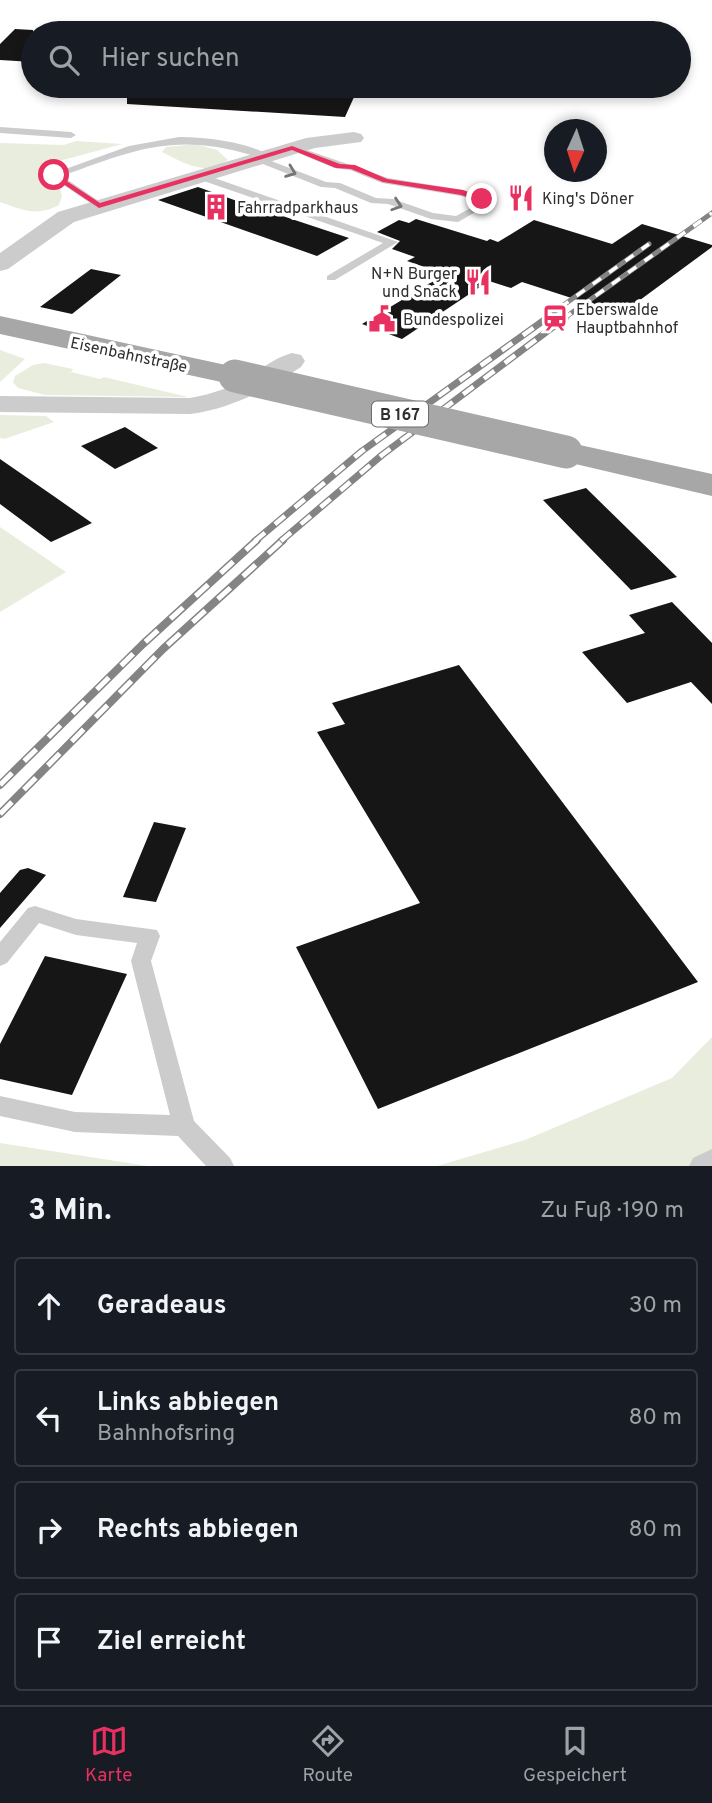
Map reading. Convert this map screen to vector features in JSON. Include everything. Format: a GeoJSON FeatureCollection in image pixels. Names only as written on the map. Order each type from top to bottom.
{"type":"FeatureCollection","features":[{"type":"Feature","properties":{"kind":"main road","name":"Eisenbahnstraße"},"geometry":{"type":"LineString","coordinates":[[0,325],[712,485]]}},
{"type":"Feature","properties":{"kind":"street"},"geometry":{"type":"LineString","coordinates":[[0,264],[66,218],[99,206],[322,140],[354,138]]}},
{"type":"Feature","properties":{"kind":"street"},"geometry":{"type":"LineString","coordinates":[[0,404],[213,404],[229,400],[292,361]]}},
{"type":"Feature","properties":{"kind":"lane"},"geometry":{"type":"LineString","coordinates":[[0,130],[71,135]]}},
{"type":"Feature","properties":{"kind":"lane"},"geometry":{"type":"LineString","coordinates":[[99,206],[54,175],[142,147],[178,140],[226,144],[326,185],[336,185],[375,201],[389,201],[431,216],[458,219],[483,205],[482,199],[463,193],[386,181],[292,148]]}},
{"type":"Feature","properties":{"kind":"lane"},"geometry":{"type":"LineString","coordinates":[[200,176],[391,242],[331,278]]}},
{"type":"Feature","properties":{"kind":"lane"},"geometry":{"type":"LineString","coordinates":[[0,957],[35,914],[76,927],[150,936],[141,961],[184,1126],[222,1166]]}},
{"type":"Feature","properties":{"kind":"lane"},"geometry":{"type":"LineString","coordinates":[[0,1106],[75,1122],[184,1126]]}},
{"type":"Feature","properties":{"kind":"lane"},"geometry":{"type":"LineString","coordinates":[[701,1166],[712,1160]]}},
{"type":"Feature","properties":{"kind":"green space"},"geometry":{"type":"Polygon","coordinates":[[[76,141],[122,144],[45,165],[49,181],[60,188],[62,196],[59,205],[51,209],[23,210],[0,202],[0,143],[64,145],[76,141]]]}},
{"type":"Feature","properties":{"kind":"green space"},"geometry":{"type":"Polygon","coordinates":[[[196,144],[217,150],[228,160],[203,168],[186,164],[162,152],[166,147],[196,144]]]}},
{"type":"Feature","properties":{"kind":"green space"},"geometry":{"type":"Polygon","coordinates":[[[0,350],[25,359],[0,382],[0,350]]]}},
{"type":"Feature","properties":{"kind":"green space"},"geometry":{"type":"Polygon","coordinates":[[[44,363],[73,369],[71,372],[100,379],[104,377],[188,397],[45,395],[18,388],[13,382],[15,376],[33,365],[44,363]]]}},
{"type":"Feature","properties":{"kind":"green space"},"geometry":{"type":"Polygon","coordinates":[[[0,415],[46,416],[54,422],[4,439],[0,438],[0,415]]]}},
{"type":"Feature","properties":{"kind":"green space"},"geometry":{"type":"Polygon","coordinates":[[[0,527],[66,572],[0,612],[0,527]]]}},
{"type":"Feature","properties":{"kind":"green space"},"geometry":{"type":"Polygon","coordinates":[[[712,1037],[712,1166],[437,1166],[525,1140],[672,1078],[712,1037]]]}},
{"type":"Feature","properties":{"kind":"green space"},"geometry":{"type":"Polygon","coordinates":[[[0,1143],[148,1166],[0,1166],[0,1143]]]}},
{"type":"Feature","properties":{"kind":"building"},"geometry":{"type":"Polygon","coordinates":[[[15,29],[21,29],[21,61],[0,60],[0,44],[15,29]]]}},
{"type":"Feature","properties":{"kind":"building"},"geometry":{"type":"Polygon","coordinates":[[[127,98],[354,98],[345,117],[127,104],[127,98]]]}},
{"type":"Feature","properties":{"kind":"building"},"geometry":{"type":"Polygon","coordinates":[[[198,187],[349,238],[317,256],[158,200],[198,187]]]}},
{"type":"Feature","properties":{"kind":"building"},"geometry":{"type":"Polygon","coordinates":[[[416,219],[498,242],[534,220],[612,244],[642,224],[712,247],[621,314],[522,282],[511,288],[489,281],[402,339],[362,324],[445,274],[407,261],[415,257],[392,249],[400,241],[377,232],[399,220],[409,223],[416,219]]]}},
{"type":"Feature","properties":{"kind":"building"},"geometry":{"type":"Polygon","coordinates":[[[91,269],[121,275],[72,314],[40,307],[91,269]]]}},
{"type":"Feature","properties":{"kind":"building"},"geometry":{"type":"Polygon","coordinates":[[[125,427],[158,448],[115,469],[81,446],[125,427]]]}},
{"type":"Feature","properties":{"kind":"building"},"geometry":{"type":"Polygon","coordinates":[[[0,459],[92,523],[51,542],[0,504],[0,459]]]}},
{"type":"Feature","properties":{"kind":"building"},"geometry":{"type":"Polygon","coordinates":[[[586,488],[677,577],[631,590],[543,500],[586,488]]]}},
{"type":"Feature","properties":{"kind":"building"},"geometry":{"type":"Polygon","coordinates":[[[672,602],[712,643],[712,704],[691,682],[627,703],[582,652],[645,633],[629,615],[672,602]]]}},
{"type":"Feature","properties":{"kind":"building"},"geometry":{"type":"Polygon","coordinates":[[[459,665],[698,982],[378,1109],[296,947],[420,903],[317,732],[345,724],[332,703],[459,665]]]}},
{"type":"Feature","properties":{"kind":"building"},"geometry":{"type":"Polygon","coordinates":[[[154,822],[186,828],[156,902],[123,897],[154,822]]]}},
{"type":"Feature","properties":{"kind":"building"},"geometry":{"type":"Polygon","coordinates":[[[28,868],[46,875],[0,928],[0,893],[20,870],[28,868]]]}},
{"type":"Feature","properties":{"kind":"building"},"geometry":{"type":"Polygon","coordinates":[[[45,956],[127,974],[72,1095],[0,1079],[0,1044],[45,956]]]}},
{"type":"Feature","properties":{"kind":"railway"},"geometry":{"type":"LineString","coordinates":[[563,319],[712,213]]}},
{"type":"Feature","properties":{"kind":"railway"},"geometry":{"type":"LineString","coordinates":[[544,319],[649,244]]}},
{"type":"Feature","properties":{"kind":"railway"},"geometry":{"type":"LineString","coordinates":[[255,541],[362,451],[547,318]]}},
{"type":"Feature","properties":{"kind":"railway"},"geometry":{"type":"LineString","coordinates":[[281,541],[382,455],[565,318]]}},
{"type":"Feature","properties":{"kind":"railway"},"geometry":{"type":"LineString","coordinates":[[0,785],[143,644],[257,540]]}},
{"type":"Feature","properties":{"kind":"railway"},"geometry":{"type":"LineString","coordinates":[[0,814],[163,649],[283,540]]}},
{"type":"Feature","properties":{"kind":"place","name":"King's Döner"},"geometry":{"type":"Point","coordinates":[521,198]}},
{"type":"Feature","properties":{"kind":"place","name":"Fahrradparkhaus"},"geometry":{"type":"Point","coordinates":[216,207]}},
{"type":"Feature","properties":{"kind":"place","name":"N+N Burger und Snack"},"geometry":{"type":"Point","coordinates":[478,282]}},
{"type":"Feature","properties":{"kind":"place","name":"Eberswalde Hauptbahnhof"},"geometry":{"type":"Point","coordinates":[555,318]}},
{"type":"Feature","properties":{"kind":"place","name":"Bundespolizei"},"geometry":{"type":"Point","coordinates":[382,319]}},
{"type":"Feature","properties":{"kind":"route"},"geometry":{"type":"LineString","coordinates":[[54,175],[99,206],[292,148],[386,181],[463,193],[482,199]]}}]}
